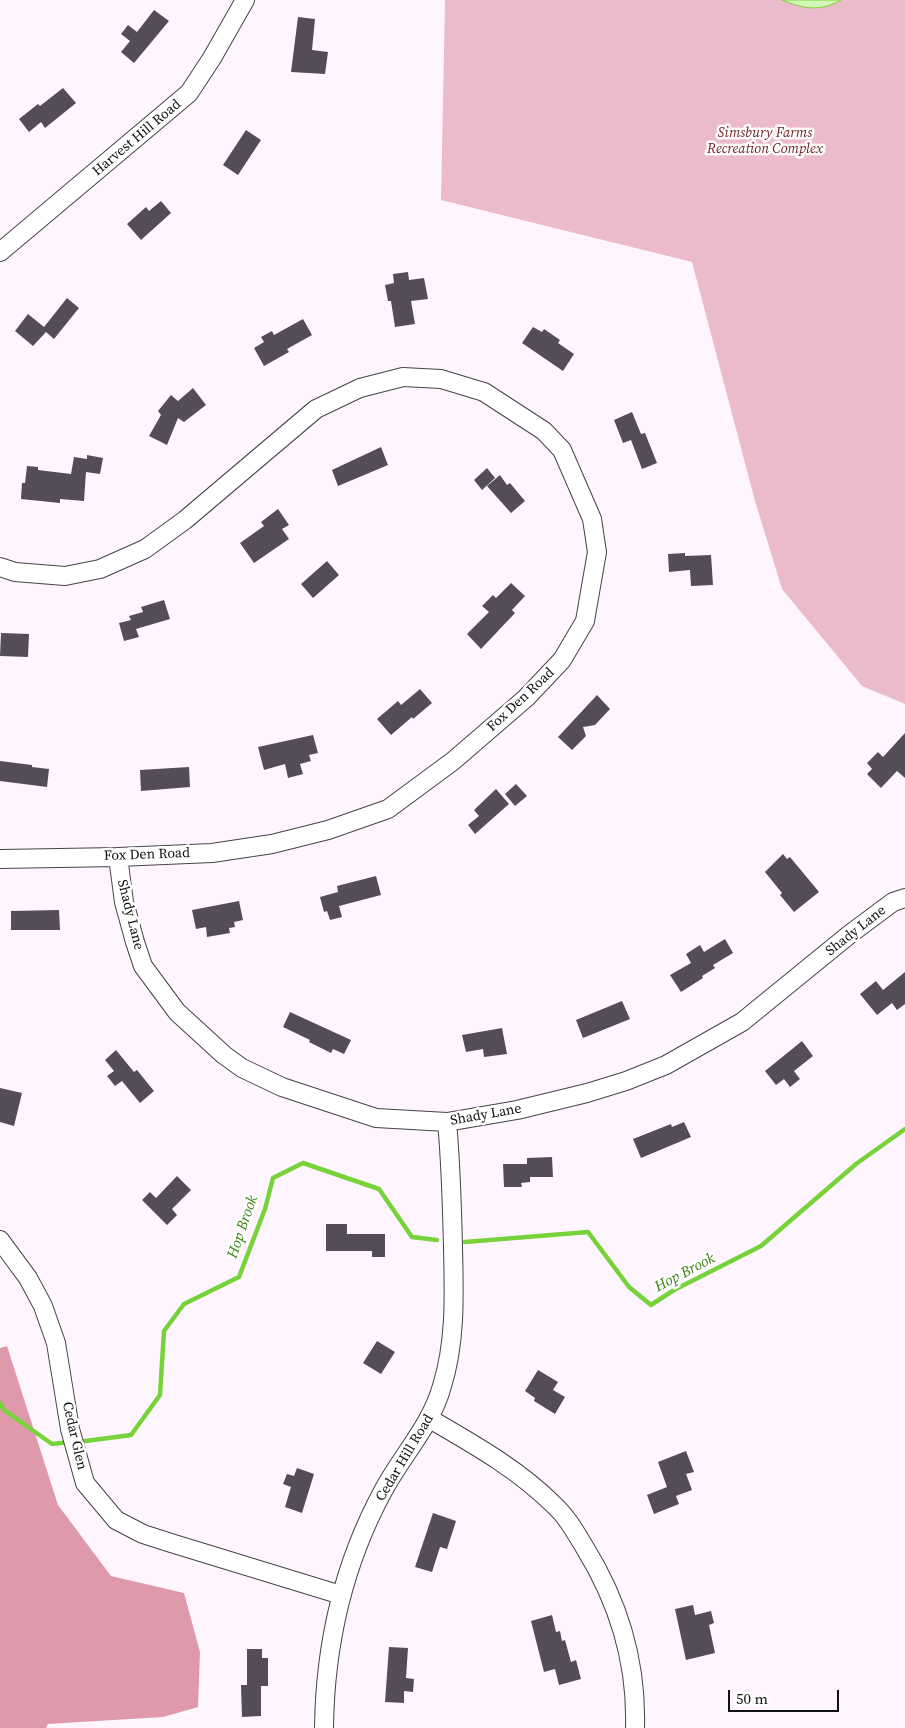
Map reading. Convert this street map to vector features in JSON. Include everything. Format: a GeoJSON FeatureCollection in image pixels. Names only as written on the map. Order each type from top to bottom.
{"type":"FeatureCollection","features":[{"type":"Feature","properties":{"kind":"street","name":"Harvest Hill Road"},"geometry":{"type":"LineString","coordinates":[[0,252],[189,93],[212,58],[245,0]]}},
{"type":"Feature","properties":{"kind":"street","name":"Fox Den Road"},"geometry":{"type":"LineString","coordinates":[[0,567],[15,572],[65,576],[100,569],[145,549],[185,520],[316,409],[360,388],[403,377],[441,379],[484,392],[544,431],[562,450],[592,520],[597,552],[585,621],[562,660],[512,711],[453,761],[388,810],[328,830],[272,844],[212,853],[118,857],[0,858]]}},
{"type":"Feature","properties":{"kind":"street","name":"Shady Lane"},"geometry":{"type":"LineString","coordinates":[[118,857],[124,902],[134,942],[143,966],[177,1012],[224,1055],[242,1068],[282,1087],[376,1118],[447,1122],[517,1110],[587,1093],[626,1081],[666,1065],[742,1022],[850,934],[893,902],[905,898]]}},
{"type":"Feature","properties":{"kind":"street","name":"Cedar Hill Road"},"geometry":{"type":"LineString","coordinates":[[324,1728],[329,1650],[341,1594],[366,1526],[383,1490],[430,1418],[442,1388],[450,1357],[453,1314],[452,1218],[447,1122]]}},
{"type":"Feature","properties":{"kind":"street","name":"Cedar Glen"},"geometry":{"type":"LineString","coordinates":[[0,1240],[28,1278],[43,1306],[56,1343],[70,1429],[85,1482],[116,1520],[143,1534],[341,1594]]}},
{"type":"Feature","properties":{"kind":"street"},"geometry":{"type":"LineString","coordinates":[[430,1418],[519,1474],[556,1506],[577,1535],[598,1568],[612,1599],[626,1640],[634,1682],[635,1728]]}},
{"type":"Feature","properties":{"kind":"green space","name":"Simsbury Farms Recreation Complex"},"geometry":{"type":"Polygon","coordinates":[[[445,0],[905,0],[905,704],[862,686],[782,589],[755,501],[692,262],[441,200],[445,0]]]}},
{"type":"Feature","properties":{"kind":"shaded area"},"geometry":{"type":"Polygon","coordinates":[[[782,0],[841,0],[819,8],[812,8],[782,0]]]}},
{"type":"Feature","properties":{"kind":"shaded area"},"geometry":{"type":"Polygon","coordinates":[[[7,1346],[58,1505],[111,1576],[184,1593],[200,1652],[198,1707],[163,1717],[48,1724],[46,1728],[0,1728],[0,1348],[7,1346]]]}},
{"type":"Feature","properties":{"kind":"building"},"geometry":{"type":"Polygon","coordinates":[[[154,10],[169,21],[134,63],[121,52],[130,41],[121,34],[128,25],[137,32],[154,10]]]}},
{"type":"Feature","properties":{"kind":"building"},"geometry":{"type":"Polygon","coordinates":[[[298,17],[315,19],[312,50],[328,52],[325,74],[291,72],[298,17]]]}},
{"type":"Feature","properties":{"kind":"building"},"geometry":{"type":"Polygon","coordinates":[[[63,88],[76,103],[45,128],[41,122],[29,132],[19,119],[63,88]]]}},
{"type":"Feature","properties":{"kind":"building"},"geometry":{"type":"Polygon","coordinates":[[[246,130],[261,140],[238,175],[223,165],[246,130]]]}},
{"type":"Feature","properties":{"kind":"building"},"geometry":{"type":"Polygon","coordinates":[[[161,201],[171,213],[141,240],[127,224],[146,207],[149,211],[161,201]]]}},
{"type":"Feature","properties":{"kind":"building"},"geometry":{"type":"Polygon","coordinates":[[[408,272],[409,280],[424,278],[428,299],[411,301],[415,324],[395,327],[391,301],[388,301],[385,285],[394,283],[393,274],[408,272]]]}},
{"type":"Feature","properties":{"kind":"building"},"geometry":{"type":"Polygon","coordinates":[[[67,298],[79,308],[54,339],[46,332],[33,346],[15,331],[28,314],[44,327],[67,298]]]}},
{"type":"Feature","properties":{"kind":"building"},"geometry":{"type":"Polygon","coordinates":[[[303,319],[312,335],[287,349],[289,352],[264,366],[254,348],[264,342],[261,337],[272,331],[274,335],[303,319]]]}},
{"type":"Feature","properties":{"kind":"building"},"geometry":{"type":"Polygon","coordinates":[[[533,327],[542,332],[544,329],[560,340],[558,343],[574,354],[563,371],[522,343],[533,327]]]}},
{"type":"Feature","properties":{"kind":"building"},"geometry":{"type":"Polygon","coordinates":[[[193,388],[206,405],[184,422],[178,418],[167,445],[149,436],[161,415],[158,411],[171,395],[178,401],[193,388]]]}},
{"type":"Feature","properties":{"kind":"building"},"geometry":{"type":"Polygon","coordinates":[[[632,412],[641,434],[645,433],[657,463],[642,469],[631,440],[623,443],[614,420],[632,412]]]}},
{"type":"Feature","properties":{"kind":"building"},"geometry":{"type":"Polygon","coordinates":[[[381,447],[388,465],[338,486],[332,470],[381,447]]]}},
{"type":"Feature","properties":{"kind":"building"},"geometry":{"type":"Polygon","coordinates":[[[87,455],[103,458],[100,474],[86,472],[84,501],[60,499],[60,503],[21,499],[22,483],[25,483],[27,466],[38,467],[38,470],[71,474],[74,457],[87,459],[87,455]]]}},
{"type":"Feature","properties":{"kind":"building"},"geometry":{"type":"Polygon","coordinates":[[[487,468],[495,478],[482,490],[474,480],[487,468]]]}},
{"type":"Feature","properties":{"kind":"building"},"geometry":{"type":"Polygon","coordinates":[[[500,475],[507,485],[510,483],[525,501],[511,513],[487,486],[500,475]]]}},
{"type":"Feature","properties":{"kind":"building"},"geometry":{"type":"Polygon","coordinates":[[[278,509],[289,525],[282,529],[289,539],[254,563],[240,543],[264,526],[261,522],[278,509]]]}},
{"type":"Feature","properties":{"kind":"building"},"geometry":{"type":"Polygon","coordinates":[[[685,553],[685,556],[711,555],[713,585],[691,586],[690,570],[669,572],[668,554],[685,553]]]}},
{"type":"Feature","properties":{"kind":"building"},"geometry":{"type":"Polygon","coordinates":[[[327,561],[339,575],[313,598],[301,584],[327,561]]]}},
{"type":"Feature","properties":{"kind":"building"},"geometry":{"type":"Polygon","coordinates":[[[511,583],[525,596],[512,610],[515,613],[481,649],[467,634],[489,612],[482,606],[493,595],[496,598],[511,583]]]}},
{"type":"Feature","properties":{"kind":"building"},"geometry":{"type":"Polygon","coordinates":[[[164,600],[170,619],[136,629],[139,637],[124,641],[119,623],[131,620],[129,616],[143,612],[141,607],[164,600]]]}},
{"type":"Feature","properties":{"kind":"building"},"geometry":{"type":"Polygon","coordinates":[[[1,633],[29,634],[28,657],[0,656],[1,633]]]}},
{"type":"Feature","properties":{"kind":"building"},"geometry":{"type":"Polygon","coordinates":[[[420,689],[432,703],[391,735],[377,719],[398,701],[401,705],[420,689]]]}},
{"type":"Feature","properties":{"kind":"building"},"geometry":{"type":"Polygon","coordinates":[[[597,695],[610,709],[595,725],[583,727],[586,736],[572,750],[558,737],[597,695]]]}},
{"type":"Feature","properties":{"kind":"building"},"geometry":{"type":"Polygon","coordinates":[[[905,733],[905,778],[897,771],[881,788],[867,774],[872,769],[867,763],[878,752],[883,757],[905,733]]]}},
{"type":"Feature","properties":{"kind":"building"},"geometry":{"type":"Polygon","coordinates":[[[313,735],[318,753],[309,755],[311,761],[300,764],[303,774],[288,778],[285,764],[264,770],[258,747],[313,735]]]}},
{"type":"Feature","properties":{"kind":"building"},"geometry":{"type":"Polygon","coordinates":[[[0,761],[49,769],[47,787],[0,781],[0,761]]]}},
{"type":"Feature","properties":{"kind":"building"},"geometry":{"type":"Polygon","coordinates":[[[189,767],[190,787],[141,791],[140,770],[189,767]]]}},
{"type":"Feature","properties":{"kind":"building"},"geometry":{"type":"Polygon","coordinates":[[[516,784],[527,796],[515,806],[505,794],[516,784]]]}},
{"type":"Feature","properties":{"kind":"building"},"geometry":{"type":"Polygon","coordinates":[[[496,789],[509,804],[475,834],[468,825],[479,816],[474,810],[496,789]]]}},
{"type":"Feature","properties":{"kind":"building"},"geometry":{"type":"Polygon","coordinates":[[[783,854],[787,859],[790,857],[819,892],[794,912],[765,872],[783,854]]]}},
{"type":"Feature","properties":{"kind":"building"},"geometry":{"type":"Polygon","coordinates":[[[376,876],[381,895],[339,906],[342,917],[330,920],[327,911],[324,912],[320,897],[338,892],[337,886],[376,876]]]}},
{"type":"Feature","properties":{"kind":"building"},"geometry":{"type":"Polygon","coordinates":[[[239,901],[243,920],[234,922],[235,927],[229,928],[230,933],[207,937],[206,927],[196,929],[192,910],[239,901]]]}},
{"type":"Feature","properties":{"kind":"building"},"geometry":{"type":"Polygon","coordinates":[[[59,910],[60,930],[11,930],[11,911],[59,910]]]}},
{"type":"Feature","properties":{"kind":"building"},"geometry":{"type":"Polygon","coordinates":[[[725,939],[733,953],[713,965],[715,968],[681,992],[670,975],[691,963],[686,954],[700,945],[704,952],[725,939]]]}},
{"type":"Feature","properties":{"kind":"building"},"geometry":{"type":"Polygon","coordinates":[[[905,972],[905,1004],[897,1010],[892,1003],[877,1015],[860,994],[876,981],[883,990],[905,972]]]}},
{"type":"Feature","properties":{"kind":"building"},"geometry":{"type":"Polygon","coordinates":[[[622,1001],[630,1019],[583,1038],[576,1020],[622,1001]]]}},
{"type":"Feature","properties":{"kind":"building"},"geometry":{"type":"Polygon","coordinates":[[[290,1012],[351,1040],[344,1054],[333,1049],[331,1053],[283,1027],[290,1012]]]}},
{"type":"Feature","properties":{"kind":"building"},"geometry":{"type":"Polygon","coordinates":[[[502,1028],[507,1054],[484,1057],[483,1049],[466,1052],[462,1035],[502,1028]]]}},
{"type":"Feature","properties":{"kind":"building"},"geometry":{"type":"Polygon","coordinates":[[[802,1041],[813,1056],[794,1071],[800,1079],[790,1087],[784,1079],[776,1085],[765,1071],[802,1041]]]}},
{"type":"Feature","properties":{"kind":"building"},"geometry":{"type":"Polygon","coordinates":[[[116,1050],[134,1072],[137,1070],[154,1091],[140,1103],[122,1081],[115,1086],[107,1076],[114,1071],[105,1060],[116,1050]]]}},
{"type":"Feature","properties":{"kind":"building"},"geometry":{"type":"Polygon","coordinates":[[[0,1088],[22,1093],[14,1126],[0,1122],[0,1088]]]}},
{"type":"Feature","properties":{"kind":"building"},"geometry":{"type":"Polygon","coordinates":[[[684,1122],[691,1137],[641,1158],[633,1139],[671,1124],[672,1127],[684,1122]]]}},
{"type":"Feature","properties":{"kind":"building"},"geometry":{"type":"Polygon","coordinates":[[[552,1157],[553,1177],[530,1177],[530,1182],[521,1183],[522,1187],[504,1187],[503,1164],[527,1164],[527,1158],[552,1157]]]}},
{"type":"Feature","properties":{"kind":"building"},"geometry":{"type":"Polygon","coordinates":[[[177,1176],[191,1190],[172,1209],[177,1215],[167,1225],[142,1200],[150,1192],[156,1198],[177,1176]]]}},
{"type":"Feature","properties":{"kind":"building"},"geometry":{"type":"Polygon","coordinates":[[[326,1224],[347,1224],[347,1234],[385,1234],[385,1257],[372,1257],[372,1251],[326,1251],[326,1224]]]}},
{"type":"Feature","properties":{"kind":"building"},"geometry":{"type":"Polygon","coordinates":[[[377,1341],[395,1352],[381,1374],[363,1363],[377,1341]]]}},
{"type":"Feature","properties":{"kind":"building"},"geometry":{"type":"Polygon","coordinates":[[[538,1370],[558,1382],[553,1390],[565,1397],[555,1414],[534,1401],[535,1398],[525,1391],[538,1370]]]}},
{"type":"Feature","properties":{"kind":"building"},"geometry":{"type":"Polygon","coordinates":[[[686,1451],[694,1472],[686,1474],[692,1490],[676,1496],[679,1504],[654,1514],[647,1495],[667,1487],[658,1462],[686,1451]]]}},
{"type":"Feature","properties":{"kind":"building"},"geometry":{"type":"Polygon","coordinates":[[[297,1468],[314,1474],[302,1513],[285,1507],[291,1487],[283,1484],[287,1474],[294,1476],[297,1468]]]}},
{"type":"Feature","properties":{"kind":"building"},"geometry":{"type":"Polygon","coordinates":[[[433,1513],[456,1521],[447,1549],[440,1547],[432,1572],[415,1567],[433,1513]]]}},
{"type":"Feature","properties":{"kind":"building"},"geometry":{"type":"Polygon","coordinates":[[[693,1605],[695,1615],[711,1611],[714,1623],[709,1625],[715,1653],[686,1660],[675,1609],[693,1605]]]}},
{"type":"Feature","properties":{"kind":"building"},"geometry":{"type":"Polygon","coordinates":[[[552,1615],[556,1632],[560,1631],[562,1641],[565,1640],[571,1662],[576,1660],[581,1679],[559,1685],[555,1669],[544,1672],[531,1621],[552,1615]]]}},
{"type":"Feature","properties":{"kind":"building"},"geometry":{"type":"Polygon","coordinates":[[[389,1647],[408,1648],[406,1678],[414,1679],[413,1692],[404,1691],[404,1703],[385,1702],[389,1647]]]}},
{"type":"Feature","properties":{"kind":"building"},"geometry":{"type":"Polygon","coordinates":[[[247,1649],[262,1649],[262,1658],[268,1658],[268,1686],[261,1686],[261,1716],[242,1717],[241,1685],[247,1685],[247,1649]]]}},
{"type":"Feature","properties":{"kind":"waterway","name":"Hop Brook"},"geometry":{"type":"LineString","coordinates":[[465,1242],[588,1232],[629,1287],[651,1305],[674,1290],[761,1246],[856,1164],[905,1129]]}},
{"type":"Feature","properties":{"kind":"waterway","name":"Hop Brook"},"geometry":{"type":"LineString","coordinates":[[78,1442],[131,1435],[160,1395],[164,1331],[184,1304],[239,1277],[265,1209],[273,1178],[303,1163],[379,1189],[412,1237],[437,1240]]}},
{"type":"Feature","properties":{"kind":"waterway","name":"Hop Brook"},"geometry":{"type":"LineString","coordinates":[[0,1403],[4,1410],[52,1444],[70,1442]]}}]}
